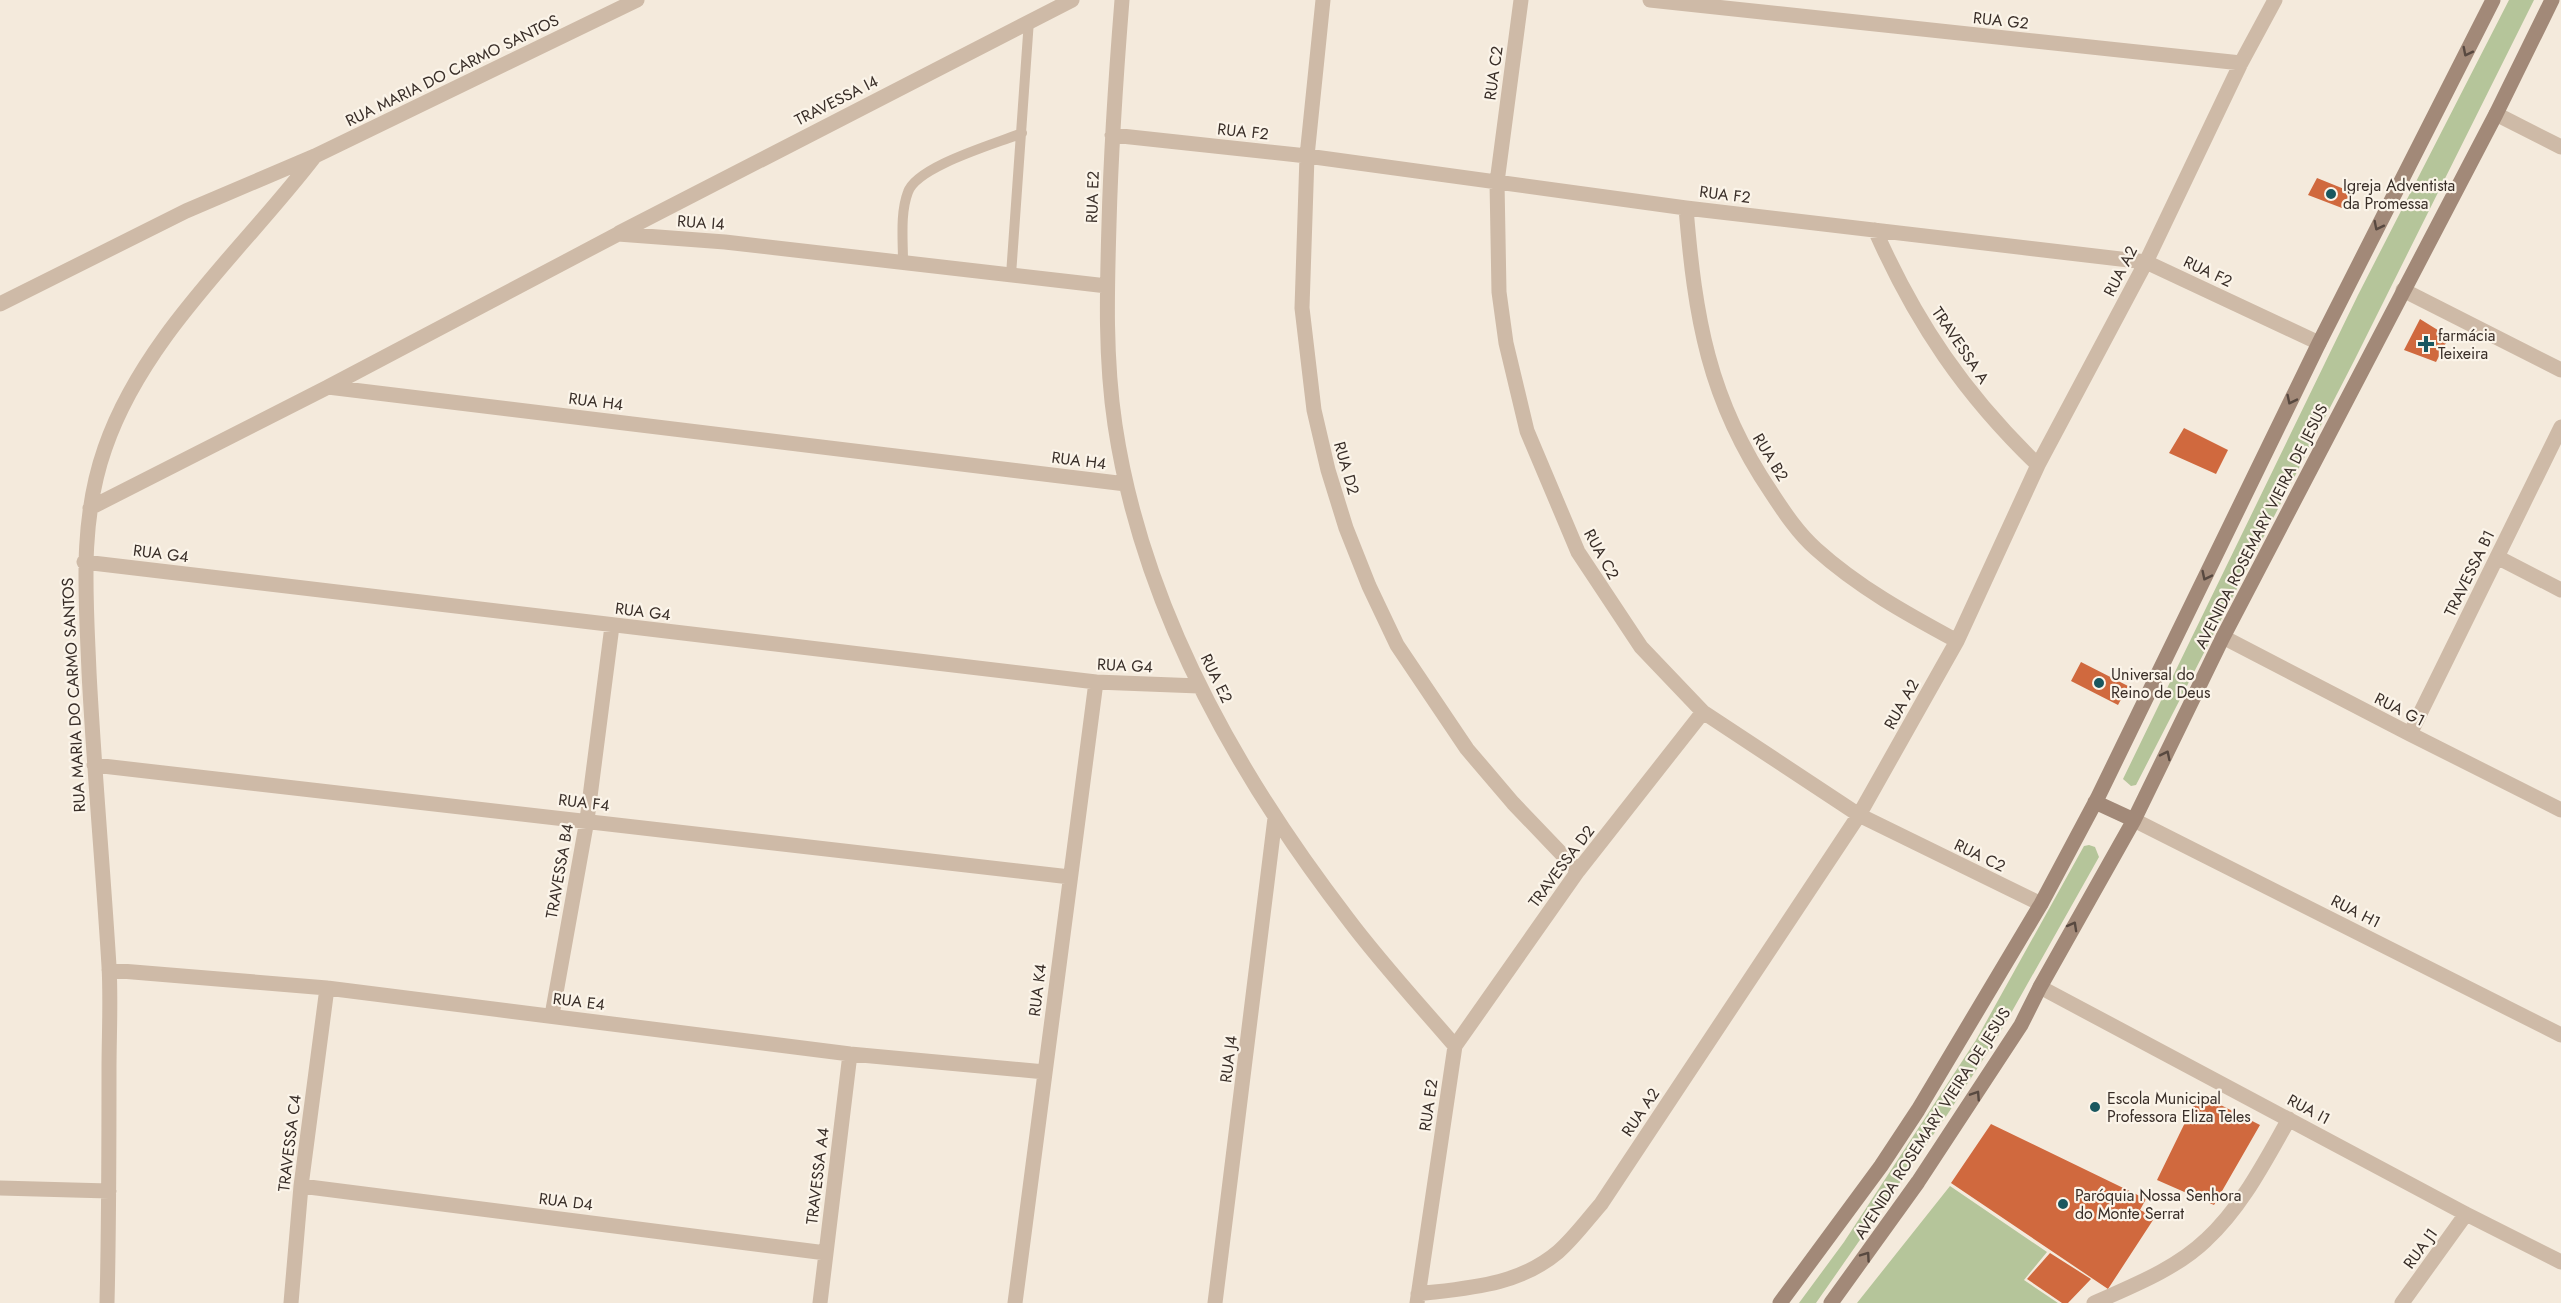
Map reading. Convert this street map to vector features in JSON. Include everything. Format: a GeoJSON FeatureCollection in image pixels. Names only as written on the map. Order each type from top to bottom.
{"type":"FeatureCollection","features":[{"type":"Feature","properties":{"kind":"street","name":"RUA MARIA DO CARMO SANTOS"},"geometry":{"type":"LineString","coordinates":[[0,303],[186,211],[315,156],[637,0]]}},
{"type":"Feature","properties":{"kind":"street","name":"TRAVESSA I4"},"geometry":{"type":"LineString","coordinates":[[618,234],[1029,20],[1072,0]]}},
{"type":"Feature","properties":{"kind":"street","name":"RUA E2"},"geometry":{"type":"LineString","coordinates":[[1122,0],[1112,135],[1107,286],[1110,372],[1115,424],[1126,484],[1146,553],[1199,686],[1241,764],[1275,818],[1347,918],[1455,1046],[1417,1299]]}},
{"type":"Feature","properties":{"kind":"street","name":"RUA D2"},"geometry":{"type":"LineString","coordinates":[[1323,0],[1307,156],[1302,308],[1314,410],[1328,470],[1346,528],[1369,586],[1397,645],[1467,749],[1513,803],[1578,871]]}},
{"type":"Feature","properties":{"kind":"street","name":"RUA C2"},"geometry":{"type":"LineString","coordinates":[[1521,0],[1497,182],[1499,292],[1517,397],[1530,441],[1578,552],[1641,647],[1703,712],[1858,815],[2040,904]]}},
{"type":"Feature","properties":{"kind":"street","name":"RUA G2"},"geometry":{"type":"LineString","coordinates":[[1650,0],[2241,63]]}},
{"type":"Feature","properties":{"kind":"street","name":"RUA A2"},"geometry":{"type":"LineString","coordinates":[[1417,1299],[1514,1278],[1541,1265],[1572,1238],[1601,1204],[1858,815],[1957,641],[2038,465],[2146,262],[2241,63],[2275,0]]}},
{"type":"Feature","properties":{"kind":"street","name":"AVENIDA ROSEMARY VIEIRA DE JESUS"},"geometry":{"type":"LineString","coordinates":[[1780,1303],[1827,1242],[1893,1148],[2040,904],[2095,802],[2319,343],[2493,0]]}},
{"type":"Feature","properties":{"kind":"street","name":"AVENIDA ROSEMARY VIEIRA DE JESUS"},"geometry":{"type":"LineString","coordinates":[[1831,1303],[1963,1115],[2021,1025],[2134,820],[2223,637],[2496,114],[2553,0]]}},
{"type":"Feature","properties":{"kind":"street"},"geometry":{"type":"LineString","coordinates":[[2496,114],[2561,147]]}},
{"type":"Feature","properties":{"kind":"street","name":"RUA F2"},"geometry":{"type":"LineString","coordinates":[[1112,135],[1307,156],[1686,208],[2146,262],[2319,343]]}},
{"type":"Feature","properties":{"kind":"street","name":"RUA MARIA DO CARMO SANTOS"},"geometry":{"type":"LineString","coordinates":[[107,1303],[110,1191],[109,970],[94,765],[84,562],[90,508],[104,450],[113,428],[126,399],[162,342],[221,268],[283,198],[315,156]]}},
{"type":"Feature","properties":{"kind":"street","name":"RUA B2"},"geometry":{"type":"LineString","coordinates":[[1686,208],[1692,278],[1709,365],[1728,418],[1759,475],[1793,524],[1813,548],[1861,585],[1957,641]]}},
{"type":"Feature","properties":{"kind":"street","name":"TRAVESSA A"},"geometry":{"type":"LineString","coordinates":[[1875,230],[1894,274],[1940,351],[1989,417],[2038,465]]}},
{"type":"Feature","properties":{"kind":"street"},"geometry":{"type":"LineString","coordinates":[[90,508],[328,387],[618,234]]}},
{"type":"Feature","properties":{"kind":"street","name":"RUA I4"},"geometry":{"type":"LineString","coordinates":[[618,234],[725,242],[1107,286]]}},
{"type":"Feature","properties":{"kind":"street"},"geometry":{"type":"LineString","coordinates":[[2403,290],[2561,370]]}},
{"type":"Feature","properties":{"kind":"street","name":"RUA H4"},"geometry":{"type":"LineString","coordinates":[[328,387],[1126,484]]}},
{"type":"Feature","properties":{"kind":"street","name":"TRAVESSA B1"},"geometry":{"type":"LineString","coordinates":[[2410,734],[2561,427]]}},
{"type":"Feature","properties":{"kind":"street"},"geometry":{"type":"LineString","coordinates":[[2497,557],[2561,590]]}},
{"type":"Feature","properties":{"kind":"street","name":"RUA G4"},"geometry":{"type":"LineString","coordinates":[[84,562],[1096,682],[1199,686]]}},
{"type":"Feature","properties":{"kind":"street","name":"TRAVESSA B4"},"geometry":{"type":"LineString","coordinates":[[552,1015],[587,820],[612,626]]}},
{"type":"Feature","properties":{"kind":"street","name":"RUA G1"},"geometry":{"type":"LineString","coordinates":[[2223,637],[2561,810]]}},
{"type":"Feature","properties":{"kind":"street","name":"RUA K4"},"geometry":{"type":"LineString","coordinates":[[1015,1303],[1096,682]]}},
{"type":"Feature","properties":{"kind":"street","name":"TRAVESSA D2"},"geometry":{"type":"LineString","coordinates":[[1455,1046],[1578,871],[1703,712]]}},
{"type":"Feature","properties":{"kind":"street","name":"RUA F4"},"geometry":{"type":"LineString","coordinates":[[94,765],[1070,877]]}},
{"type":"Feature","properties":{"kind":"street"},"geometry":{"type":"LineString","coordinates":[[2095,802],[2134,820]]}},
{"type":"Feature","properties":{"kind":"street","name":"RUA J4"},"geometry":{"type":"LineString","coordinates":[[1215,1303],[1275,818]]}},
{"type":"Feature","properties":{"kind":"street","name":"RUA H1"},"geometry":{"type":"LineString","coordinates":[[2134,820],[2561,1035]]}},
{"type":"Feature","properties":{"kind":"street","name":"RUA E4"},"geometry":{"type":"LineString","coordinates":[[109,970],[327,988],[850,1054],[1044,1072]]}},
{"type":"Feature","properties":{"kind":"street","name":"RUA I1"},"geometry":{"type":"LineString","coordinates":[[2040,987],[2466,1214],[2561,1262]]}},
{"type":"Feature","properties":{"kind":"street","name":"TRAVESSA C4"},"geometry":{"type":"LineString","coordinates":[[291,1303],[301,1186],[327,988]]}},
{"type":"Feature","properties":{"kind":"street","name":"TRAVESSA A4"},"geometry":{"type":"LineString","coordinates":[[820,1303],[850,1054]]}},
{"type":"Feature","properties":{"kind":"street"},"geometry":{"type":"LineString","coordinates":[[2094,1303],[2178,1261],[2205,1241],[2233,1210],[2289,1119]]}},
{"type":"Feature","properties":{"kind":"street","name":"RUA D4"},"geometry":{"type":"LineString","coordinates":[[301,1186],[826,1253]]}},
{"type":"Feature","properties":{"kind":"street"},"geometry":{"type":"LineString","coordinates":[[0,1188],[110,1191]]}},
{"type":"Feature","properties":{"kind":"street","name":"RUA J1"},"geometry":{"type":"LineString","coordinates":[[2402,1303],[2466,1214]]}},
{"type":"Feature","properties":{"kind":"lane"},"geometry":{"type":"LineString","coordinates":[[1011,274],[1029,20]]}},
{"type":"Feature","properties":{"kind":"lane"},"geometry":{"type":"LineString","coordinates":[[903,262],[905,201],[915,179],[937,167],[1022,133]]}},
{"type":"Feature","properties":{"kind":"green space"},"geometry":{"type":"Polygon","coordinates":[[[2509,0],[2534,0],[2355,359],[2136,785],[2131,786],[2123,779],[2358,295],[2509,0]]]}},
{"type":"Feature","properties":{"kind":"green space"},"geometry":{"type":"Polygon","coordinates":[[[2084,846],[2095,847],[2099,857],[1997,1038],[1947,1115],[1816,1303],[1799,1303],[1844,1242],[1976,1040],[2084,846]]]}},
{"type":"Feature","properties":{"kind":"green space"},"geometry":{"type":"Polygon","coordinates":[[[1950,1186],[2047,1252],[2024,1280],[2058,1303],[1857,1303],[1950,1186]]]}},
{"type":"Feature","properties":{"kind":"building","name":"Igreja Adventista da Promessa"},"geometry":{"type":"Polygon","coordinates":[[[2317,178],[2354,193],[2342,208],[2308,195],[2317,178]]]}},
{"type":"Feature","properties":{"kind":"building","name":"farmácia Teixeira"},"geometry":{"type":"Polygon","coordinates":[[[2420,319],[2449,337],[2436,362],[2404,350],[2420,319]]]}},
{"type":"Feature","properties":{"kind":"building"},"geometry":{"type":"Polygon","coordinates":[[[2184,428],[2228,450],[2216,474],[2169,453],[2184,428]]]}},
{"type":"Feature","properties":{"kind":"building","name":"Universal do Reino de Deus"},"geometry":{"type":"Polygon","coordinates":[[[2081,662],[2128,686],[2118,705],[2071,681],[2081,662]]]}},
{"type":"Feature","properties":{"kind":"building"},"geometry":{"type":"Polygon","coordinates":[[[2199,1094],[2260,1125],[2214,1205],[2157,1180],[2199,1094]]]}},
{"type":"Feature","properties":{"kind":"building","name":"Paróquia Nossa Senhora do Monte Serrat"},"geometry":{"type":"Polygon","coordinates":[[[1991,1124],[2146,1199],[2140,1210],[2155,1217],[2108,1289],[1951,1183],[1991,1124]]]}},
{"type":"Feature","properties":{"kind":"building"},"geometry":{"type":"Polygon","coordinates":[[[2050,1253],[2091,1279],[2068,1303],[2062,1303],[2027,1279],[2050,1253]]]}},
{"type":"Feature","properties":{"kind":"place","name":"Igreja Adventista da Promessa"},"geometry":{"type":"Point","coordinates":[2331,194]}},
{"type":"Feature","properties":{"kind":"place","name":"farmácia Teixeira"},"geometry":{"type":"Point","coordinates":[2426,344]}},
{"type":"Feature","properties":{"kind":"place","name":"Universal do Reino de Deus"},"geometry":{"type":"Point","coordinates":[2099,683]}},
{"type":"Feature","properties":{"kind":"place","name":"Escola Municipal Professora Eliza Teles"},"geometry":{"type":"Point","coordinates":[2095,1107]}},
{"type":"Feature","properties":{"kind":"place","name":"Paróquia Nossa Senhora do Monte Serrat"},"geometry":{"type":"Point","coordinates":[2063,1204]}}]}
